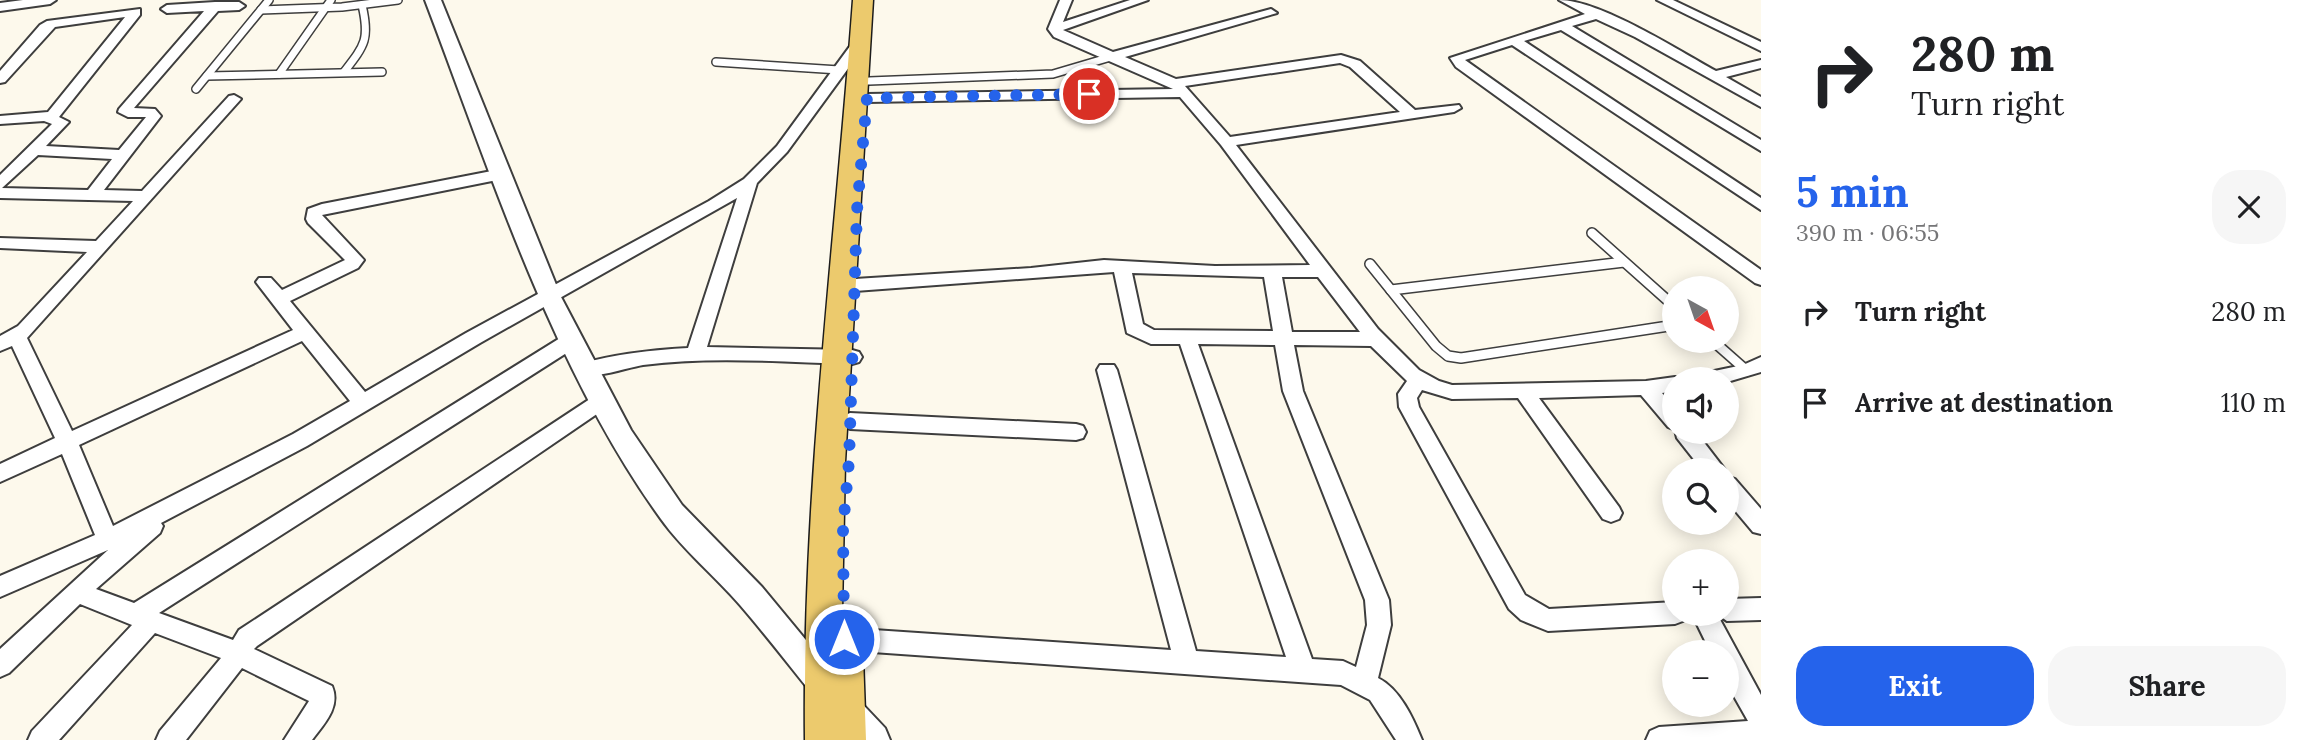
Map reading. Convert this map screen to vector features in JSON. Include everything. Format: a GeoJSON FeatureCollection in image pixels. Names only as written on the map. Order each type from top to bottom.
{"type":"FeatureCollection","features":[{"type":"Feature","properties":{"kind":"main road"},"geometry":{"type":"LineString","coordinates":[[825,740],[838,712],[844,639],[843,528],[850,421],[844,357],[863,0]]}},
{"type":"Feature","properties":{"kind":"main road"},"geometry":{"type":"LineString","coordinates":[[838,712],[825,535],[844,357],[855,285],[852,213],[868,89],[872,0]]}},
{"type":"Feature","properties":{"kind":"street"},"geometry":{"type":"LineString","coordinates":[[0,7],[50,0]]}},
{"type":"Feature","properties":{"kind":"street"},"geometry":{"type":"LineString","coordinates":[[0,120],[52,116],[152,11],[179,0]]}},
{"type":"Feature","properties":{"kind":"street"},"geometry":{"type":"LineString","coordinates":[[433,0],[550,297],[622,437],[673,513],[751,596],[838,712],[873,740]]}},
{"type":"Feature","properties":{"kind":"street"},"geometry":{"type":"LineString","coordinates":[[1054,29],[1066,0]]}},
{"type":"Feature","properties":{"kind":"street"},"geometry":{"type":"LineString","coordinates":[[1054,29],[1142,0]]}},
{"type":"Feature","properties":{"kind":"street"},"geometry":{"type":"LineString","coordinates":[[1565,0],[1640,34],[1761,103]]}},
{"type":"Feature","properties":{"kind":"street"},"geometry":{"type":"LineString","coordinates":[[1663,0],[1761,47]]}},
{"type":"Feature","properties":{"kind":"street"},"geometry":{"type":"LineString","coordinates":[[92,195],[154,116],[150,113],[128,113],[126,109],[215,6]]}},
{"type":"Feature","properties":{"kind":"street"},"geometry":{"type":"LineString","coordinates":[[0,79],[52,24],[152,11],[239,6]]}},
{"type":"Feature","properties":{"kind":"street"},"geometry":{"type":"LineString","coordinates":[[1114,57],[1270,13]]}},
{"type":"Feature","properties":{"kind":"street"},"geometry":{"type":"LineString","coordinates":[[1598,14],[1457,58],[1461,64],[1761,279]]}},
{"type":"Feature","properties":{"kind":"street"},"geometry":{"type":"LineString","coordinates":[[1562,25],[1761,146]]}},
{"type":"Feature","properties":{"kind":"street"},"geometry":{"type":"LineString","coordinates":[[1054,29],[1059,34],[1179,88],[1226,142],[1377,339],[1403,367],[1422,382],[1452,392],[1662,386]]}},
{"type":"Feature","properties":{"kind":"street"},"geometry":{"type":"LineString","coordinates":[[1513,40],[1761,205]]}},
{"type":"Feature","properties":{"kind":"street"},"geometry":{"type":"LineString","coordinates":[[0,587],[108,540],[300,440],[715,205],[750,182],[796,132],[861,41]]}},
{"type":"Feature","properties":{"kind":"street"},"geometry":{"type":"LineString","coordinates":[[868,89],[1179,88],[1341,59],[1355,64],[1412,114]]}},
{"type":"Feature","properties":{"kind":"street"},"geometry":{"type":"LineString","coordinates":[[1714,76],[1761,64]]}},
{"type":"Feature","properties":{"kind":"street"},"geometry":{"type":"LineString","coordinates":[[108,540],[68,443],[9,340],[100,247],[233,99]]}},
{"type":"Feature","properties":{"kind":"street"},"geometry":{"type":"LineString","coordinates":[[1226,142],[1454,108]]}},
{"type":"Feature","properties":{"kind":"street"},"geometry":{"type":"LineString","coordinates":[[0,184],[62,122],[51,120],[52,116]]}},
{"type":"Feature","properties":{"kind":"street"},"geometry":{"type":"LineString","coordinates":[[35,150],[125,155]]}},
{"type":"Feature","properties":{"kind":"street"},"geometry":{"type":"LineString","coordinates":[[279,299],[355,260],[314,219],[314,214],[322,209],[502,174]]}},
{"type":"Feature","properties":{"kind":"street"},"geometry":{"type":"LineString","coordinates":[[695,355],[750,182]]}},
{"type":"Feature","properties":{"kind":"street"},"geometry":{"type":"LineString","coordinates":[[0,192],[145,197]]}},
{"type":"Feature","properties":{"kind":"street"},"geometry":{"type":"LineString","coordinates":[[0,243],[100,247]]}},
{"type":"Feature","properties":{"kind":"street"},"geometry":{"type":"LineString","coordinates":[[855,285],[1122,267],[1216,272],[1324,271]]}},
{"type":"Feature","properties":{"kind":"street"},"geometry":{"type":"LineString","coordinates":[[1122,267],[1134,328],[1152,337],[1377,339]]}},
{"type":"Feature","properties":{"kind":"street"},"geometry":{"type":"LineString","coordinates":[[1272,272],[1293,391],[1377,600],[1379,625],[1364,683]]}},
{"type":"Feature","properties":{"kind":"street"},"geometry":{"type":"LineString","coordinates":[[265,282],[363,403]]}},
{"type":"Feature","properties":{"kind":"street"},"geometry":{"type":"LineString","coordinates":[[0,473],[306,332]]}},
{"type":"Feature","properties":{"kind":"street"},"geometry":{"type":"LineString","coordinates":[[1186,338],[1303,670]]}},
{"type":"Feature","properties":{"kind":"street"},"geometry":{"type":"LineString","coordinates":[[41,740],[143,618],[572,340]]}},
{"type":"Feature","properties":{"kind":"street"},"geometry":{"type":"LineString","coordinates":[[587,369],[625,359],[695,355],[844,357]]}},
{"type":"Feature","properties":{"kind":"street"},"geometry":{"type":"LineString","coordinates":[[1754,368],[1761,386]]}},
{"type":"Feature","properties":{"kind":"street"},"geometry":{"type":"LineString","coordinates":[[1107,370],[1187,663]]}},
{"type":"Feature","properties":{"kind":"street"},"geometry":{"type":"LineString","coordinates":[[1422,382],[1411,387],[1408,392],[1409,407],[1517,602],[1529,612],[1548,620],[1662,614]]}},
{"type":"Feature","properties":{"kind":"street"},"geometry":{"type":"LineString","coordinates":[[1646,388],[1662,407]]}},
{"type":"Feature","properties":{"kind":"street"},"geometry":{"type":"LineString","coordinates":[[1523,390],[1611,513]]}},
{"type":"Feature","properties":{"kind":"street"},"geometry":{"type":"LineString","coordinates":[[169,740],[223,676],[248,638],[603,400]]}},
{"type":"Feature","properties":{"kind":"street"},"geometry":{"type":"LineString","coordinates":[[850,421],[1076,432]]}},
{"type":"Feature","properties":{"kind":"street"},"geometry":{"type":"LineString","coordinates":[[1694,444],[1705,458]]}},
{"type":"Feature","properties":{"kind":"street"},"geometry":{"type":"LineString","coordinates":[[1739,499],[1761,525]]}},
{"type":"Feature","properties":{"kind":"street"},"geometry":{"type":"LineString","coordinates":[[0,665],[76,592],[173,507]]}},
{"type":"Feature","properties":{"kind":"street"},"geometry":{"type":"LineString","coordinates":[[76,592],[237,653],[323,695],[323,704],[297,740]]}},
{"type":"Feature","properties":{"kind":"street"},"geometry":{"type":"LineString","coordinates":[[1739,610],[1761,609]]}},
{"type":"Feature","properties":{"kind":"street"},"geometry":{"type":"LineString","coordinates":[[844,639],[1343,673],[1379,691],[1403,725],[1409,740]]}},
{"type":"Feature","properties":{"kind":"street"},"geometry":{"type":"LineString","coordinates":[[1739,681],[1761,720]]}},
{"type":"Feature","properties":{"kind":"street"},"geometry":{"type":"LineString","coordinates":[[1659,740],[1761,733]]}},
{"type":"Feature","properties":{"kind":"lane"},"geometry":{"type":"LineString","coordinates":[[196,89],[269,0]]}},
{"type":"Feature","properties":{"kind":"lane"},"geometry":{"type":"LineString","coordinates":[[279,74],[331,0]]}},
{"type":"Feature","properties":{"kind":"lane"},"geometry":{"type":"LineString","coordinates":[[261,10],[327,8],[398,0]]}},
{"type":"Feature","properties":{"kind":"lane"},"geometry":{"type":"LineString","coordinates":[[344,72],[368,41],[362,5]]}},
{"type":"Feature","properties":{"kind":"lane"},"geometry":{"type":"LineString","coordinates":[[868,89],[1053,74],[1114,57]]}},
{"type":"Feature","properties":{"kind":"lane"},"geometry":{"type":"LineString","coordinates":[[716,62],[839,69]]}},
{"type":"Feature","properties":{"kind":"lane"},"geometry":{"type":"LineString","coordinates":[[207,76],[382,72]]}},
{"type":"Feature","properties":{"kind":"lane"},"geometry":{"type":"LineString","coordinates":[[1592,233],[1662,296]]}},
{"type":"Feature","properties":{"kind":"lane"},"geometry":{"type":"LineString","coordinates":[[1391,290],[1624,262]]}},
{"type":"Feature","properties":{"kind":"lane"},"geometry":{"type":"LineString","coordinates":[[1370,264],[1436,346],[1448,356],[1461,358],[1662,328]]}},
{"type":"Feature","properties":{"kind":"lane"},"geometry":{"type":"LineString","coordinates":[[1733,354],[1754,368]]}},
{"type":"Feature","properties":{"kind":"route"},"geometry":{"type":"LineString","coordinates":[[844,639],[843,528],[849,461],[857,210],[867,98],[1089,94]]}}]}
